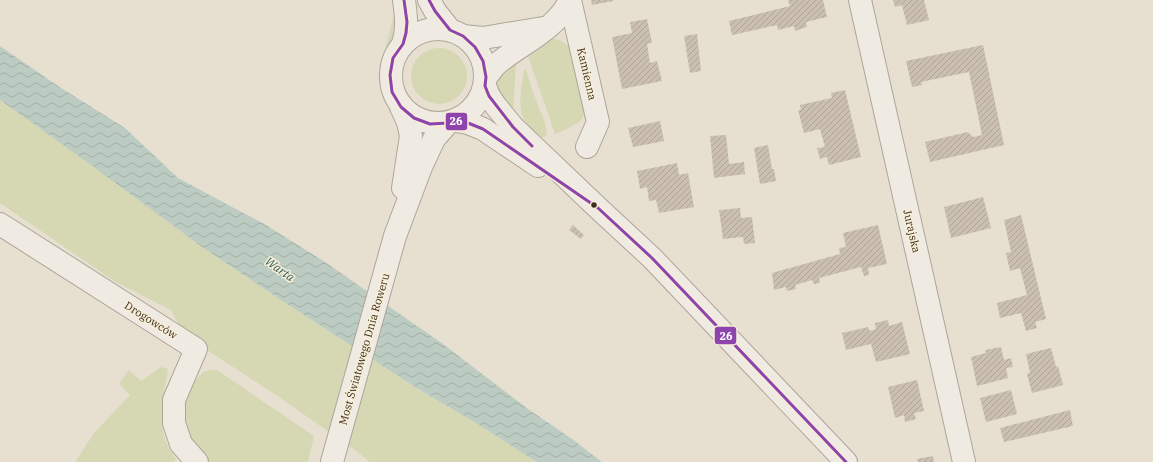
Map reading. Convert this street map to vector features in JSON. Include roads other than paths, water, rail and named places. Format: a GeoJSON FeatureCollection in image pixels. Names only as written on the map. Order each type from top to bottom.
{"type":"FeatureCollection","features":[{"type":"Feature","properties":{"kind":"street"},"geometry":{"type":"LineString","coordinates":[[403,44],[407,22],[404,0]]}},
{"type":"Feature","properties":{"kind":"street"},"geometry":{"type":"LineString","coordinates":[[429,0],[435,11],[456,33],[475,47],[483,61],[485,82],[489,96],[513,127],[652,258],[846,462]]}},
{"type":"Feature","properties":{"kind":"street","name":"Kamienna"},"geometry":{"type":"LineString","coordinates":[[485,82],[497,64],[548,27],[566,10],[570,0]]}},
{"type":"Feature","properties":{"kind":"street","name":"Kamienna"},"geometry":{"type":"LineString","coordinates":[[570,0],[598,122],[588,147]]}},
{"type":"Feature","properties":{"kind":"street","name":"Jurajska"},"geometry":{"type":"LineString","coordinates":[[860,0],[964,462]]}},
{"type":"Feature","properties":{"kind":"street"},"geometry":{"type":"LineString","coordinates":[[396,236],[411,136],[408,122],[392,92],[390,75],[393,58],[403,44],[416,33],[433,29],[483,38],[548,27]]}},
{"type":"Feature","properties":{"kind":"street"},"geometry":{"type":"LineString","coordinates":[[396,236],[421,166],[434,139],[451,122],[469,113],[479,101],[485,82]]}},
{"type":"Feature","properties":{"kind":"street"},"geometry":{"type":"LineString","coordinates":[[400,107],[414,118],[430,124],[451,122],[468,123],[483,128],[598,208]]}},
{"type":"Feature","properties":{"kind":"street","name":"Drogowców"},"geometry":{"type":"LineString","coordinates":[[0,224],[196,349],[174,400],[174,423],[181,444],[197,462]]}},
{"type":"Feature","properties":{"kind":"street","name":"Most Światowego Dnia Roweru"},"geometry":{"type":"LineString","coordinates":[[332,462],[396,236]]}},
{"type":"Feature","properties":{"kind":"water","name":"Warta"},"geometry":{"type":"Polygon","coordinates":[[[0,46],[61,88],[125,128],[178,178],[266,225],[325,262],[443,344],[528,409],[572,439],[602,462],[537,462],[476,423],[418,389],[202,247],[0,100],[0,46]]]}}]}
